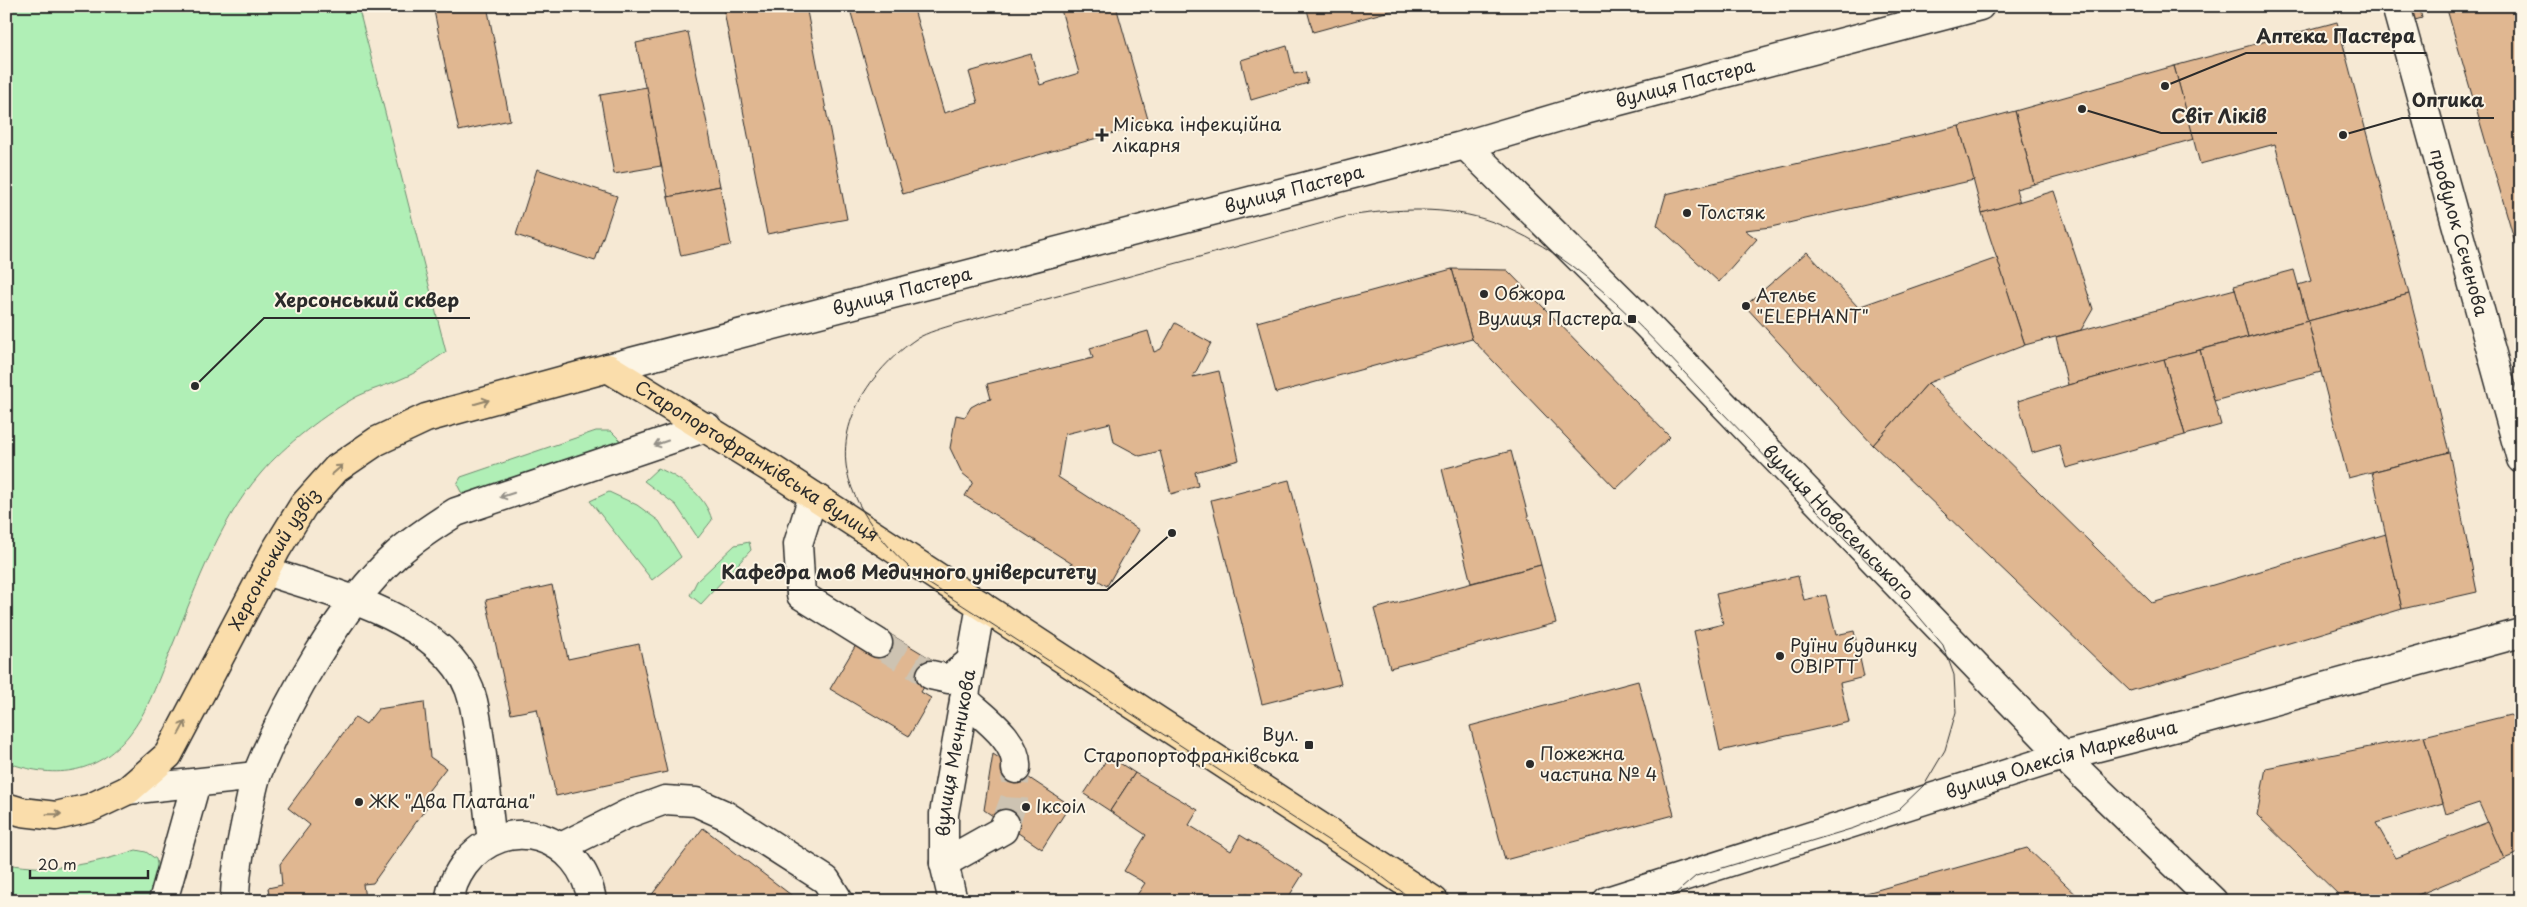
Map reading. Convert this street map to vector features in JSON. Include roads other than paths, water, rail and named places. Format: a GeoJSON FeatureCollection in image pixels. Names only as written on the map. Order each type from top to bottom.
{"type":"FeatureCollection","features":[{"type":"Feature","properties":{"kind":"main road","name":"Старопортофранківська вулиця"},"geometry":{"type":"LineString","coordinates":[[608,368],[707,427],[1434,901]]}},
{"type":"Feature","properties":{"kind":"main road","name":"Херсонський узвіз"},"geometry":{"type":"LineString","coordinates":[[6,807],[22,812],[56,816],[90,808],[128,790],[168,755],[265,571],[303,506],[336,469],[377,441],[426,418],[608,368]]}},
{"type":"Feature","properties":{"kind":"street","name":"вулиця Пастера"},"geometry":{"type":"LineString","coordinates":[[608,368],[1465,145],[1566,115],[1980,6]]}},
{"type":"Feature","properties":{"kind":"street","name":"провулок Сєченова"},"geometry":{"type":"LineString","coordinates":[[2396,6],[2521,459]]}},
{"type":"Feature","properties":{"kind":"street","name":"вулиця Новосельського"},"geometry":{"type":"LineString","coordinates":[[1465,145],[1646,324],[2063,756],[2213,901]]}},
{"type":"Feature","properties":{"kind":"street"},"geometry":{"type":"LineString","coordinates":[[235,901],[235,872],[256,776],[287,709],[322,649],[356,600],[396,555],[420,534],[456,512],[707,427]]}},
{"type":"Feature","properties":{"kind":"street"},"geometry":{"type":"LineString","coordinates":[[813,496],[798,544],[801,594],[878,643]]}},
{"type":"Feature","properties":{"kind":"street"},"geometry":{"type":"LineString","coordinates":[[265,571],[356,600],[404,622],[444,651],[461,672],[473,700],[492,841]]}},
{"type":"Feature","properties":{"kind":"street","name":"вулиця Мечникова"},"geometry":{"type":"LineString","coordinates":[[953,901],[944,863],[944,814],[981,605]]}},
{"type":"Feature","properties":{"kind":"street","name":"вулиця Олексія Маркевича"},"geometry":{"type":"LineString","coordinates":[[1607,901],[2063,756],[2208,719],[2521,633]]}},
{"type":"Feature","properties":{"kind":"street"},"geometry":{"type":"LineString","coordinates":[[931,676],[949,679],[970,661]]}},
{"type":"Feature","properties":{"kind":"street"},"geometry":{"type":"LineString","coordinates":[[964,699],[1007,740],[1017,758],[1016,769]]}},
{"type":"Feature","properties":{"kind":"street"},"geometry":{"type":"LineString","coordinates":[[128,790],[256,776]]}},
{"type":"Feature","properties":{"kind":"street"},"geometry":{"type":"LineString","coordinates":[[163,901],[196,782]]}},
{"type":"Feature","properties":{"kind":"street"},"geometry":{"type":"LineString","coordinates":[[561,847],[626,814],[665,800],[696,802],[725,815],[826,880],[839,901]]}},
{"type":"Feature","properties":{"kind":"street"},"geometry":{"type":"LineString","coordinates":[[944,863],[1003,830],[1005,824]]}},
{"type":"Feature","properties":{"kind":"street"},"geometry":{"type":"LineString","coordinates":[[450,901],[458,873],[472,854],[492,841],[515,835],[539,837],[561,847],[578,862],[590,884],[592,901]]}},
{"type":"Feature","properties":{"kind":"tunnel"},"geometry":{"type":"LineString","coordinates":[[878,643],[931,675]]}},
{"type":"Feature","properties":{"kind":"tunnel"},"geometry":{"type":"LineString","coordinates":[[1005,824],[1014,800],[1016,769]]}},
{"type":"Feature","properties":{"kind":"tram line"},"geometry":{"type":"LineString","coordinates":[[1414,901],[1368,866],[928,583],[889,547],[867,519],[859,503],[847,471],[845,451],[848,432],[862,396],[887,364],[916,339],[925,334],[956,324],[1348,216],[1403,210],[1457,213],[1493,222],[1526,237],[1558,256],[1588,278],[1643,329],[1911,607],[1943,645],[1954,675],[1956,712],[1945,750],[1925,784],[1897,811],[1854,828],[1696,876],[1667,901]]}},
{"type":"Feature","properties":{"kind":"place","name":"Аптека Пастера"},"geometry":{"type":"Point","coordinates":[2165,86]}},
{"type":"Feature","properties":{"kind":"place","name":"Світ Ліків"},"geometry":{"type":"Point","coordinates":[2082,109]}},
{"type":"Feature","properties":{"kind":"place","name":"Міська інфекційна лікарня"},"geometry":{"type":"Point","coordinates":[1102,135]}},
{"type":"Feature","properties":{"kind":"place","name":"Оптика"},"geometry":{"type":"Point","coordinates":[2343,135]}},
{"type":"Feature","properties":{"kind":"place","name":"Толстяк"},"geometry":{"type":"Point","coordinates":[1687,213]}},
{"type":"Feature","properties":{"kind":"place","name":"Обжора"},"geometry":{"type":"Point","coordinates":[1484,294]}},
{"type":"Feature","properties":{"kind":"place","name":"Ательє \"ELEPHANT\""},"geometry":{"type":"Point","coordinates":[1746,306]}},
{"type":"Feature","properties":{"kind":"place","name":"Вулиця Пастера"},"geometry":{"type":"Point","coordinates":[1632,319]}},
{"type":"Feature","properties":{"kind":"place","name":"Херсонський сквер"},"geometry":{"type":"Point","coordinates":[195,386]}},
{"type":"Feature","properties":{"kind":"place","name":"Кафедра мов Медичного університету"},"geometry":{"type":"Point","coordinates":[1172,533]}},
{"type":"Feature","properties":{"kind":"place","name":"Руїни будинку ОВІРТТ"},"geometry":{"type":"Point","coordinates":[1780,656]}},
{"type":"Feature","properties":{"kind":"place","name":"Вул. Старопортофранківська"},"geometry":{"type":"Point","coordinates":[1309,745]}},
{"type":"Feature","properties":{"kind":"place","name":"Пожежна частина № 4"},"geometry":{"type":"Point","coordinates":[1530,764]}},
{"type":"Feature","properties":{"kind":"place","name":"ЖК \"Два Платана\""},"geometry":{"type":"Point","coordinates":[359,802]}},
{"type":"Feature","properties":{"kind":"place","name":"Iксоiл"},"geometry":{"type":"Point","coordinates":[1026,807]}}]}
